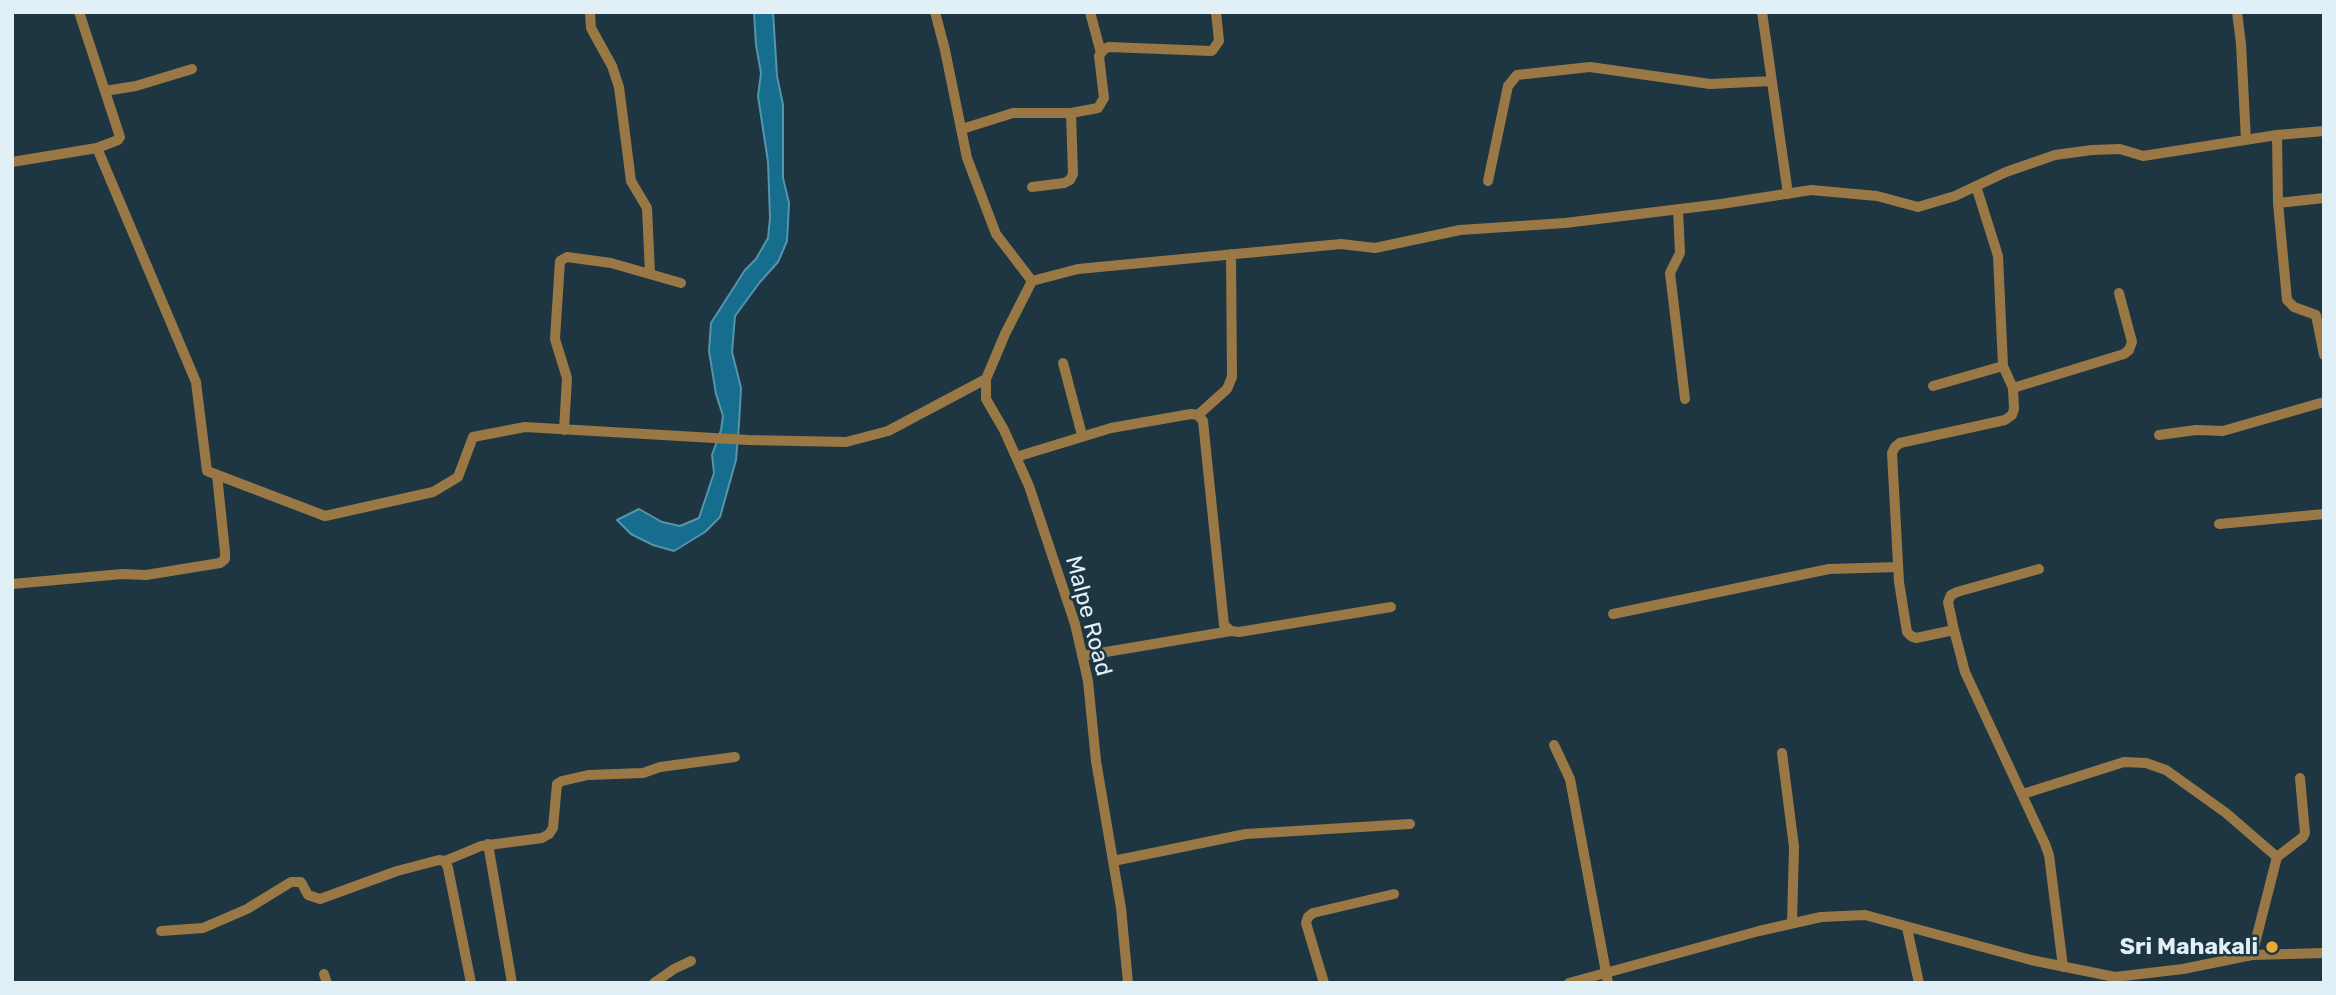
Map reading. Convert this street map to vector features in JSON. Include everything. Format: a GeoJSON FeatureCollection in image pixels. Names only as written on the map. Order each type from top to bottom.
{"type":"FeatureCollection","features":[{"type":"Feature","properties":{"kind":"street"},"geometry":{"type":"LineString","coordinates":[[12,162],[97,148],[120,139],[79,12]]}},
{"type":"Feature","properties":{"kind":"street"},"geometry":{"type":"LineString","coordinates":[[590,12],[593,32],[612,66],[619,87],[631,181],[647,208],[650,274]]}},
{"type":"Feature","properties":{"kind":"street"},"geometry":{"type":"LineString","coordinates":[[934,12],[968,158],[996,234],[1031,281]]}},
{"type":"Feature","properties":{"kind":"street"},"geometry":{"type":"LineString","coordinates":[[962,129],[1013,113],[1091,111],[1102,104],[1104,98],[1099,56],[1101,53],[1090,12]]}},
{"type":"Feature","properties":{"kind":"street"},"geometry":{"type":"LineString","coordinates":[[1101,53],[1109,47],[1212,51],[1219,41],[1216,12]]}},
{"type":"Feature","properties":{"kind":"street"},"geometry":{"type":"LineString","coordinates":[[1762,12],[1788,194]]}},
{"type":"Feature","properties":{"kind":"street"},"geometry":{"type":"LineString","coordinates":[[2237,12],[2246,140]]}},
{"type":"Feature","properties":{"kind":"street"},"geometry":{"type":"LineString","coordinates":[[1489,181],[1508,86],[1517,75],[1590,67],[1710,84],[1772,81]]}},
{"type":"Feature","properties":{"kind":"street"},"geometry":{"type":"LineString","coordinates":[[105,91],[136,86],[192,69]]}},
{"type":"Feature","properties":{"kind":"street"},"geometry":{"type":"LineString","coordinates":[[1032,187],[1070,180],[1073,174],[1071,113]]}},
{"type":"Feature","properties":{"kind":"street"},"geometry":{"type":"LineString","coordinates":[[97,148],[196,382],[207,471],[325,516],[433,492],[458,477],[473,437],[525,427],[748,440],[846,442],[888,430],[986,379],[1031,281],[1078,269],[1341,244],[1375,248],[1460,230],[1565,223],[1811,190],[1864,195],[1917,207],[1955,196],[2006,172],[2055,155],[2120,149],[2143,156],[2277,135],[2324,131]]}},
{"type":"Feature","properties":{"kind":"street"},"geometry":{"type":"LineString","coordinates":[[2277,135],[2278,203],[2287,300],[2294,307],[2320,314],[2324,355]]}},
{"type":"Feature","properties":{"kind":"street"},"geometry":{"type":"LineString","coordinates":[[1954,630],[1916,638],[1906,632],[1898,567],[1892,453],[1900,443],[2005,420],[2012,415],[2014,409],[2013,388],[2003,366],[1998,256],[1976,186]]}},
{"type":"Feature","properties":{"kind":"street"},"geometry":{"type":"LineString","coordinates":[[2278,203],[2324,198]]}},
{"type":"Feature","properties":{"kind":"street"},"geometry":{"type":"LineString","coordinates":[[1678,209],[1680,253],[1670,273],[1685,399]]}},
{"type":"Feature","properties":{"kind":"street"},"geometry":{"type":"LineString","coordinates":[[1198,415],[1227,389],[1232,377],[1231,254]]}},
{"type":"Feature","properties":{"kind":"street"},"geometry":{"type":"LineString","coordinates":[[564,430],[567,378],[555,339],[560,261],[567,257],[611,263],[681,283]]}},
{"type":"Feature","properties":{"kind":"street"},"geometry":{"type":"LineString","coordinates":[[2013,388],[2124,354],[2129,350],[2132,342],[2119,293]]}},
{"type":"Feature","properties":{"kind":"street"},"geometry":{"type":"LineString","coordinates":[[1063,363],[1082,435]]}},
{"type":"Feature","properties":{"kind":"street"},"geometry":{"type":"LineString","coordinates":[[1933,386],[2003,366]]}},
{"type":"Feature","properties":{"kind":"street","name":"Malpe Road"},"geometry":{"type":"LineString","coordinates":[[986,379],[986,399],[1029,486],[1083,656],[1096,761],[1121,908],[1128,983]]}},
{"type":"Feature","properties":{"kind":"street"},"geometry":{"type":"LineString","coordinates":[[2159,435],[2196,429],[2223,430],[2324,402]]}},
{"type":"Feature","properties":{"kind":"street"},"geometry":{"type":"LineString","coordinates":[[1016,457],[1082,435],[1191,414],[1198,415],[1203,421],[1224,625],[1231,631]]}},
{"type":"Feature","properties":{"kind":"street"},"geometry":{"type":"LineString","coordinates":[[12,584],[122,573],[153,575],[220,563],[225,559],[225,552],[217,475]]}},
{"type":"Feature","properties":{"kind":"street"},"geometry":{"type":"LineString","coordinates":[[2218,524],[2324,514]]}},
{"type":"Feature","properties":{"kind":"street"},"geometry":{"type":"LineString","coordinates":[[1613,614],[1829,569],[1898,567]]}},
{"type":"Feature","properties":{"kind":"street"},"geometry":{"type":"LineString","coordinates":[[2039,569],[1957,592],[1951,595],[1948,602],[1965,672],[2049,855],[2063,967]]}},
{"type":"Feature","properties":{"kind":"street"},"geometry":{"type":"LineString","coordinates":[[1083,656],[1391,607]]}},
{"type":"Feature","properties":{"kind":"street"},"geometry":{"type":"LineString","coordinates":[[1554,745],[1570,779],[1607,978]]}},
{"type":"Feature","properties":{"kind":"street"},"geometry":{"type":"LineString","coordinates":[[1782,753],[1794,847],[1792,923]]}},
{"type":"Feature","properties":{"kind":"street"},"geometry":{"type":"LineString","coordinates":[[162,931],[203,928],[247,909],[291,882],[301,882],[308,895],[320,899],[397,870],[445,861],[488,844],[542,838],[553,828],[557,784],[562,781],[588,775],[643,773],[660,767],[734,757]]}},
{"type":"Feature","properties":{"kind":"street"},"geometry":{"type":"LineString","coordinates":[[2023,794],[2124,762],[2146,763],[2166,770],[2226,813],[2277,857]]}},
{"type":"Feature","properties":{"kind":"street"},"geometry":{"type":"LineString","coordinates":[[2252,956],[2277,857],[2305,833],[2300,778]]}},
{"type":"Feature","properties":{"kind":"street"},"geometry":{"type":"LineString","coordinates":[[1113,861],[1246,834],[1410,824]]}},
{"type":"Feature","properties":{"kind":"street"},"geometry":{"type":"LineString","coordinates":[[488,844],[512,983]]}},
{"type":"Feature","properties":{"kind":"street"},"geometry":{"type":"LineString","coordinates":[[445,861],[471,983]]}},
{"type":"Feature","properties":{"kind":"street"},"geometry":{"type":"LineString","coordinates":[[1324,983],[1306,923],[1308,917],[1314,913],[1394,894]]}},
{"type":"Feature","properties":{"kind":"street"},"geometry":{"type":"LineString","coordinates":[[1569,983],[1607,978],[1792,923],[1821,917],[1865,915],[2114,980],[2252,956],[2324,953]]}},
{"type":"Feature","properties":{"kind":"street"},"geometry":{"type":"LineString","coordinates":[[1907,928],[1919,983]]}},
{"type":"Feature","properties":{"kind":"street"},"geometry":{"type":"LineString","coordinates":[[654,983],[691,961]]}},
{"type":"Feature","properties":{"kind":"water"},"geometry":{"type":"Polygon","coordinates":[[[754,12],[773,12],[777,76],[783,105],[783,178],[789,203],[787,241],[778,262],[735,316],[732,352],[741,388],[739,424],[736,460],[720,517],[705,532],[674,551],[653,545],[631,534],[617,520],[639,509],[662,522],[680,526],[699,518],[714,473],[712,455],[723,416],[716,394],[709,351],[711,323],[768,238],[770,218],[768,162],[758,96],[761,73],[754,12]]]}},
{"type":"Feature","properties":{"kind":"place","name":"Sri Mahakali"},"geometry":{"type":"Point","coordinates":[2272,947]}}]}
